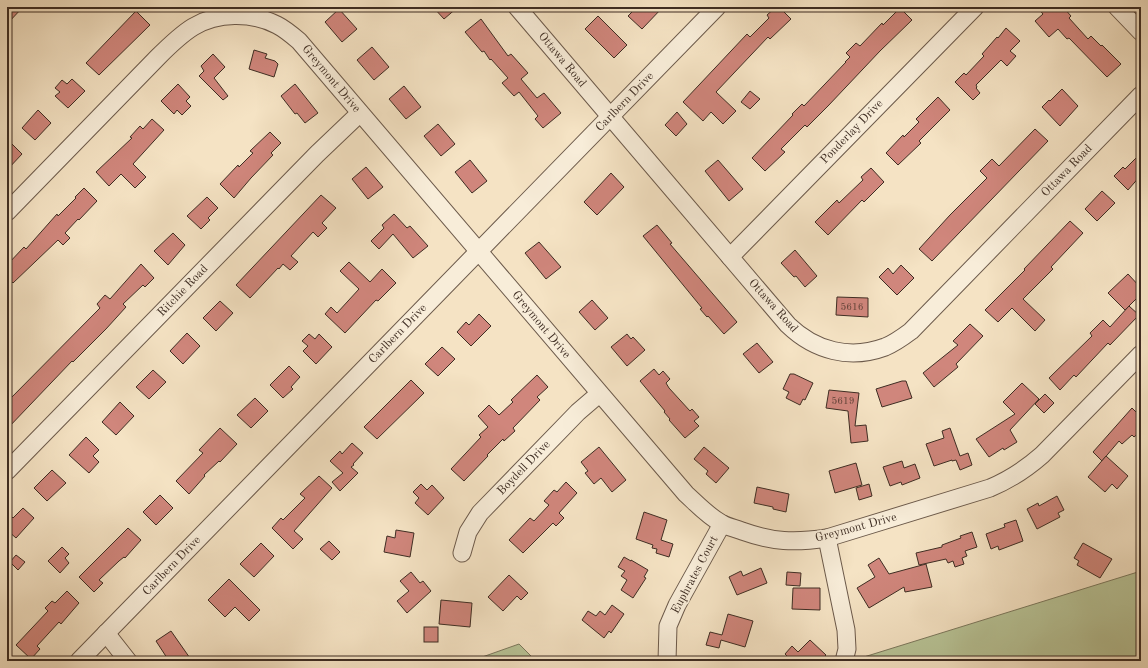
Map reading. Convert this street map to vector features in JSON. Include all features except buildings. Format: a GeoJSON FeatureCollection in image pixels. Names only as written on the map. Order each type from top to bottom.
{"type":"FeatureCollection","features":[{"type":"Feature","properties":{"kind":"street","name":"Ottawa Road"},"geometry":{"type":"LineString","coordinates":[[518,7],[788,325],[808,341],[827,349],[846,353],[866,352],[886,346],[899,340],[911,331],[1141,95]]}},
{"type":"Feature","properties":{"kind":"street","name":"Carlbern Drive"},"geometry":{"type":"LineString","coordinates":[[79,661],[718,7]]}},
{"type":"Feature","properties":{"kind":"street","name":"Ponderlay Drive"},"geometry":{"type":"LineString","coordinates":[[730,257],[975,7]]}},
{"type":"Feature","properties":{"kind":"street"},"geometry":{"type":"LineString","coordinates":[[1117,7],[1141,32]]}},
{"type":"Feature","properties":{"kind":"street","name":"Greymont Drive"},"geometry":{"type":"LineString","coordinates":[[7,212],[178,37],[194,26],[213,18],[234,15],[256,17],[275,24],[287,30],[299,41],[686,494],[722,524],[770,540],[801,542],[827,538],[990,488],[1005,482],[1028,467],[1042,455],[1141,354]]}},
{"type":"Feature","properties":{"kind":"street","name":"Ritchie Road"},"geometry":{"type":"LineString","coordinates":[[7,471],[317,154],[360,113]]}},
{"type":"Feature","properties":{"kind":"street","name":"Boydell Drive"},"geometry":{"type":"LineString","coordinates":[[462,552],[468,532],[480,514],[578,412],[599,394]]}},
{"type":"Feature","properties":{"kind":"street","name":"Euphrates Court"},"geometry":{"type":"LineString","coordinates":[[667,661],[668,626],[722,524]]}},
{"type":"Feature","properties":{"kind":"street"},"geometry":{"type":"LineString","coordinates":[[827,538],[846,630],[847,648],[844,661]]}},
{"type":"Feature","properties":{"kind":"street"},"geometry":{"type":"LineString","coordinates":[[106,633],[128,661]]}},
{"type":"Feature","properties":{"kind":"green space"},"geometry":{"type":"Polygon","coordinates":[[[1141,571],[1141,661],[851,661],[1141,571]]]}},
{"type":"Feature","properties":{"kind":"green space"},"geometry":{"type":"Polygon","coordinates":[[[519,644],[536,661],[471,661],[519,644]]]}}]}
